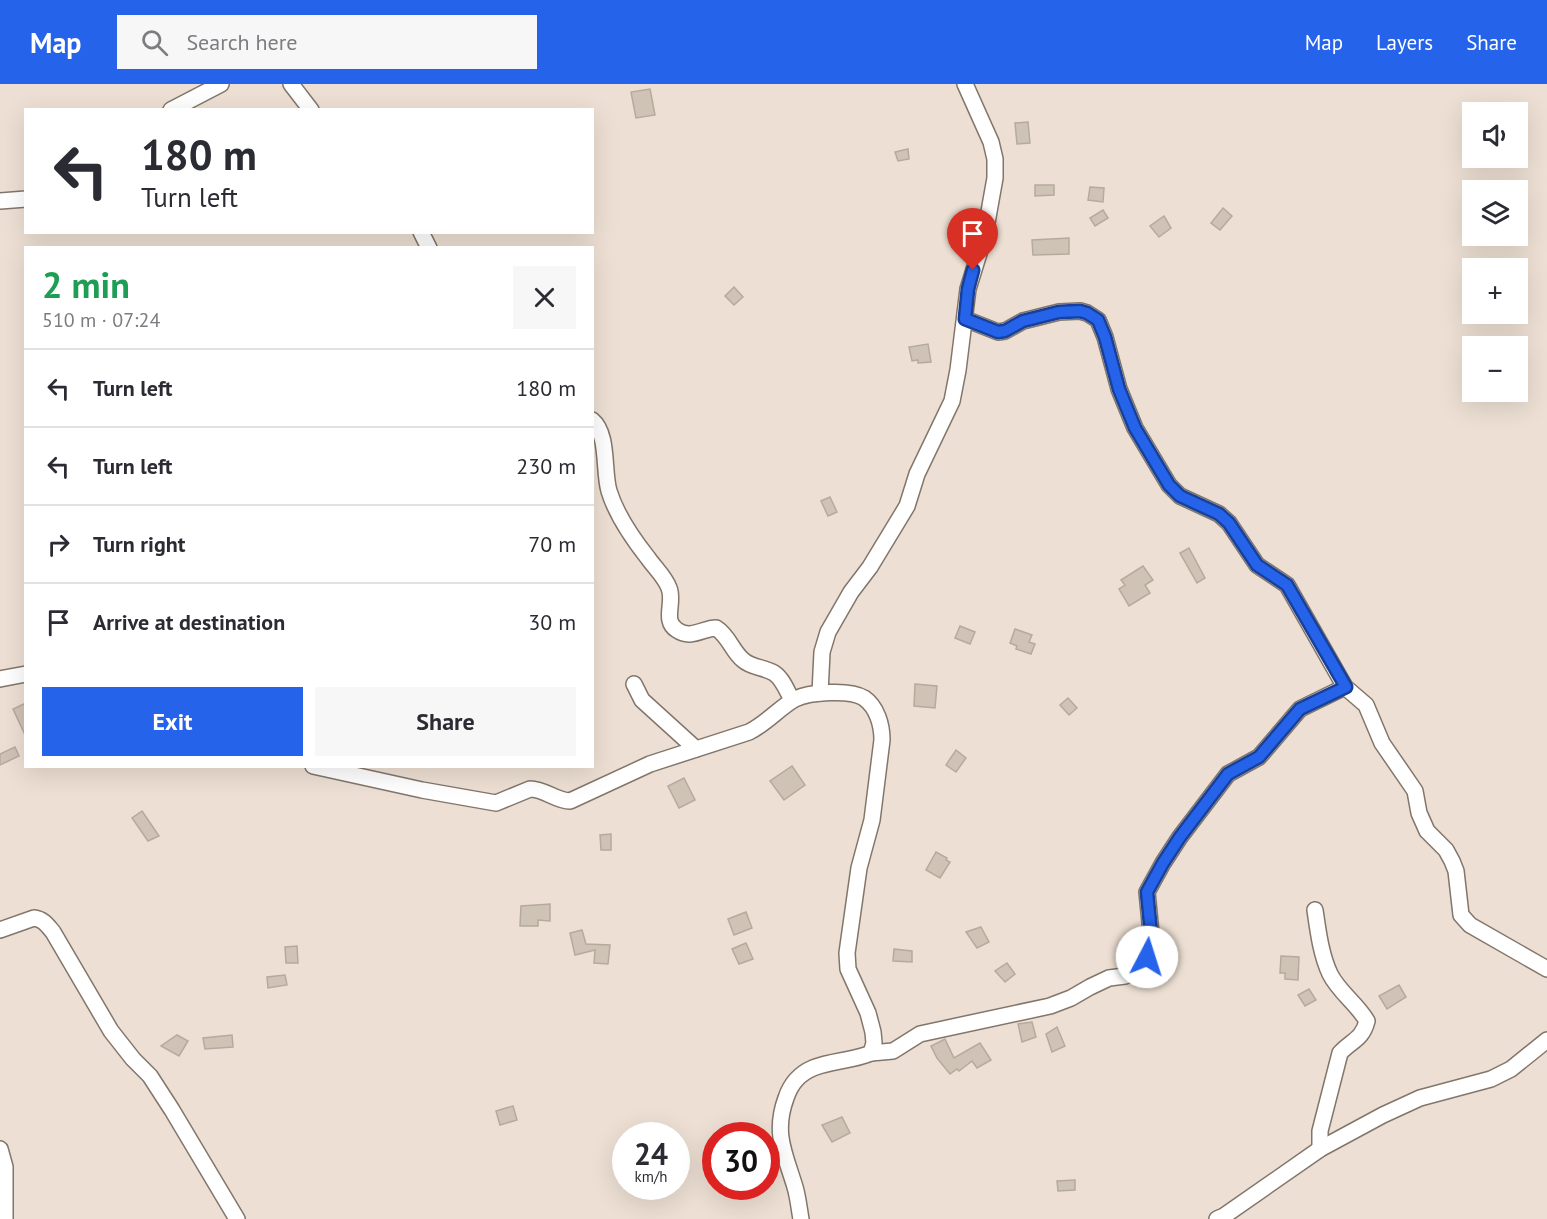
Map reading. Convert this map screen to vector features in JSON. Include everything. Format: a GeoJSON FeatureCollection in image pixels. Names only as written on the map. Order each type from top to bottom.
{"type":"FeatureCollection","features":[{"type":"Feature","properties":{"kind":"street"},"geometry":{"type":"LineString","coordinates":[[175,108],[221,84]]}},
{"type":"Feature","properties":{"kind":"street"},"geometry":{"type":"LineString","coordinates":[[291,84],[309,108]]}},
{"type":"Feature","properties":{"kind":"street"},"geometry":{"type":"LineString","coordinates":[[820,693],[822,652],[828,632],[907,506],[917,474],[952,401],[968,289],[985,234],[995,177],[995,159],[991,142],[965,84]]}},
{"type":"Feature","properties":{"kind":"street"},"geometry":{"type":"LineString","coordinates":[[0,201],[24,199]]}},
{"type":"Feature","properties":{"kind":"street"},"geometry":{"type":"LineString","coordinates":[[965,319],[998,332],[1005,331],[1023,321],[1059,312],[1080,311],[1098,320],[1119,389],[1135,428],[1169,485],[1180,496],[1219,514],[1229,523],[1257,565],[1287,585],[1346,687],[1366,705],[1382,743],[1415,792],[1419,813],[1427,831],[1446,850],[1452,861],[1456,871],[1461,915],[1470,925],[1547,969]]}},
{"type":"Feature","properties":{"kind":"street"},"geometry":{"type":"LineString","coordinates":[[594,422],[601,435],[609,491],[630,532],[668,584],[672,600],[669,621],[676,630],[689,634],[716,628],[726,636],[737,654],[745,661],[773,673],[781,680],[792,700]]}},
{"type":"Feature","properties":{"kind":"street"},"geometry":{"type":"LineString","coordinates":[[0,679],[24,674]]}},
{"type":"Feature","properties":{"kind":"street"},"geometry":{"type":"LineString","coordinates":[[634,684],[642,700],[696,750]]}},
{"type":"Feature","properties":{"kind":"street"},"geometry":{"type":"LineString","coordinates":[[801,1219],[796,1189],[783,1154],[779,1128],[781,1110],[789,1089],[798,1077],[812,1068],[871,1053],[892,1051],[920,1034],[1050,1006],[1110,978],[1125,976],[1139,970],[1147,957],[1151,933],[1147,892],[1180,837],[1228,774],[1259,757],[1300,709],[1346,687]]}},
{"type":"Feature","properties":{"kind":"street"},"geometry":{"type":"LineString","coordinates":[[323,768],[422,790],[496,803],[531,789],[537,789],[561,801],[570,801],[583,797],[650,764],[755,729],[792,700],[820,693],[864,698],[875,711],[882,727],[872,820],[859,868],[847,953],[848,969],[868,1013],[873,1032],[874,1043],[871,1053]]}},
{"type":"Feature","properties":{"kind":"street"},"geometry":{"type":"LineString","coordinates":[[1315,910],[1320,941],[1330,974],[1367,1021],[1359,1039],[1340,1053],[1320,1131],[1320,1149]]}},
{"type":"Feature","properties":{"kind":"street"},"geometry":{"type":"LineString","coordinates":[[0,936],[0,928],[34,918],[39,918],[53,932],[111,1031],[150,1076],[237,1219]]}},
{"type":"Feature","properties":{"kind":"street"},"geometry":{"type":"LineString","coordinates":[[1217,1219],[1320,1149],[1420,1098],[1491,1079],[1511,1069],[1547,1040]]}},
{"type":"Feature","properties":{"kind":"street"},"geometry":{"type":"LineString","coordinates":[[0,1149],[5,1167],[5,1219]]}},
{"type":"Feature","properties":{"kind":"building"},"geometry":{"type":"Polygon","coordinates":[[[650,89],[655,115],[636,118],[631,92],[650,89]]]}},
{"type":"Feature","properties":{"kind":"building"},"geometry":{"type":"Polygon","coordinates":[[[1028,122],[1030,143],[1017,144],[1015,123],[1028,122]]]}},
{"type":"Feature","properties":{"kind":"building"},"geometry":{"type":"Polygon","coordinates":[[[908,149],[909,159],[898,161],[895,152],[908,149]]]}},
{"type":"Feature","properties":{"kind":"building"},"geometry":{"type":"Polygon","coordinates":[[[1035,185],[1054,185],[1054,195],[1035,196],[1035,185]]]}},
{"type":"Feature","properties":{"kind":"building"},"geometry":{"type":"Polygon","coordinates":[[[1090,187],[1104,188],[1103,202],[1088,200],[1090,187]]]}},
{"type":"Feature","properties":{"kind":"building"},"geometry":{"type":"Polygon","coordinates":[[[1223,208],[1232,216],[1220,230],[1211,223],[1223,208]]]}},
{"type":"Feature","properties":{"kind":"building"},"geometry":{"type":"Polygon","coordinates":[[[1103,210],[1108,218],[1095,226],[1090,218],[1103,210]]]}},
{"type":"Feature","properties":{"kind":"building"},"geometry":{"type":"Polygon","coordinates":[[[1164,216],[1171,228],[1159,237],[1150,226],[1164,216]]]}},
{"type":"Feature","properties":{"kind":"building"},"geometry":{"type":"Polygon","coordinates":[[[1069,238],[1069,254],[1033,255],[1032,240],[1069,238]]]}},
{"type":"Feature","properties":{"kind":"building"},"geometry":{"type":"Polygon","coordinates":[[[734,287],[743,297],[734,305],[725,296],[734,287]]]}},
{"type":"Feature","properties":{"kind":"building"},"geometry":{"type":"Polygon","coordinates":[[[928,344],[931,362],[912,361],[909,347],[928,344]]]}},
{"type":"Feature","properties":{"kind":"building"},"geometry":{"type":"Polygon","coordinates":[[[830,497],[837,512],[828,516],[821,501],[830,497]]]}},
{"type":"Feature","properties":{"kind":"building"},"geometry":{"type":"Polygon","coordinates":[[[1189,548],[1205,578],[1197,583],[1180,553],[1189,548]]]}},
{"type":"Feature","properties":{"kind":"building"},"geometry":{"type":"Polygon","coordinates":[[[1143,566],[1153,580],[1145,585],[1150,593],[1129,606],[1119,589],[1125,585],[1121,580],[1143,566]]]}},
{"type":"Feature","properties":{"kind":"building"},"geometry":{"type":"Polygon","coordinates":[[[960,626],[975,632],[970,644],[955,638],[960,626]]]}},
{"type":"Feature","properties":{"kind":"building"},"geometry":{"type":"Polygon","coordinates":[[[1015,629],[1032,635],[1029,642],[1035,644],[1031,654],[1016,649],[1017,646],[1010,643],[1015,629]]]}},
{"type":"Feature","properties":{"kind":"building"},"geometry":{"type":"Polygon","coordinates":[[[915,684],[937,686],[935,708],[914,706],[915,684]]]}},
{"type":"Feature","properties":{"kind":"building"},"geometry":{"type":"Polygon","coordinates":[[[1068,698],[1077,708],[1069,715],[1060,705],[1068,698]]]}},
{"type":"Feature","properties":{"kind":"building"},"geometry":{"type":"Polygon","coordinates":[[[24,704],[24,733],[13,709],[24,704]]]}},
{"type":"Feature","properties":{"kind":"building"},"geometry":{"type":"Polygon","coordinates":[[[15,747],[19,756],[0,765],[0,754],[15,747]]]}},
{"type":"Feature","properties":{"kind":"building"},"geometry":{"type":"Polygon","coordinates":[[[956,750],[966,758],[956,772],[946,765],[956,750]]]}},
{"type":"Feature","properties":{"kind":"building"},"geometry":{"type":"Polygon","coordinates":[[[792,766],[805,785],[784,800],[770,781],[792,766]]]}},
{"type":"Feature","properties":{"kind":"building"},"geometry":{"type":"Polygon","coordinates":[[[684,778],[695,800],[679,808],[668,786],[684,778]]]}},
{"type":"Feature","properties":{"kind":"building"},"geometry":{"type":"Polygon","coordinates":[[[142,811],[159,836],[148,841],[132,818],[142,811]]]}},
{"type":"Feature","properties":{"kind":"building"},"geometry":{"type":"Polygon","coordinates":[[[611,834],[611,850],[601,850],[600,835],[611,834]]]}},
{"type":"Feature","properties":{"kind":"building"},"geometry":{"type":"Polygon","coordinates":[[[936,852],[950,862],[940,878],[926,870],[936,852]]]}},
{"type":"Feature","properties":{"kind":"building"},"geometry":{"type":"Polygon","coordinates":[[[550,904],[550,921],[538,920],[538,926],[520,926],[521,906],[550,904]]]}},
{"type":"Feature","properties":{"kind":"building"},"geometry":{"type":"Polygon","coordinates":[[[746,912],[752,928],[734,935],[728,919],[746,912]]]}},
{"type":"Feature","properties":{"kind":"building"},"geometry":{"type":"Polygon","coordinates":[[[981,927],[989,942],[977,948],[966,932],[981,927]]]}},
{"type":"Feature","properties":{"kind":"building"},"geometry":{"type":"Polygon","coordinates":[[[582,930],[586,944],[610,945],[608,964],[594,963],[595,950],[575,955],[570,933],[582,930]]]}},
{"type":"Feature","properties":{"kind":"building"},"geometry":{"type":"Polygon","coordinates":[[[746,943],[753,959],[739,964],[732,949],[746,943]]]}},
{"type":"Feature","properties":{"kind":"building"},"geometry":{"type":"Polygon","coordinates":[[[297,946],[298,963],[286,963],[285,947],[297,946]]]}},
{"type":"Feature","properties":{"kind":"building"},"geometry":{"type":"Polygon","coordinates":[[[894,949],[912,951],[912,962],[893,961],[894,949]]]}},
{"type":"Feature","properties":{"kind":"building"},"geometry":{"type":"Polygon","coordinates":[[[1281,956],[1299,957],[1298,980],[1285,979],[1285,973],[1280,973],[1281,956]]]}},
{"type":"Feature","properties":{"kind":"building"},"geometry":{"type":"Polygon","coordinates":[[[1007,963],[1015,974],[1005,982],[995,971],[1007,963]]]}},
{"type":"Feature","properties":{"kind":"building"},"geometry":{"type":"Polygon","coordinates":[[[285,975],[287,985],[268,988],[267,977],[285,975]]]}},
{"type":"Feature","properties":{"kind":"building"},"geometry":{"type":"Polygon","coordinates":[[[1399,985],[1406,997],[1387,1009],[1379,996],[1399,985]]]}},
{"type":"Feature","properties":{"kind":"building"},"geometry":{"type":"Polygon","coordinates":[[[1309,989],[1316,1000],[1305,1006],[1298,995],[1309,989]]]}},
{"type":"Feature","properties":{"kind":"building"},"geometry":{"type":"Polygon","coordinates":[[[1032,1022],[1036,1037],[1022,1042],[1018,1024],[1032,1022]]]}},
{"type":"Feature","properties":{"kind":"building"},"geometry":{"type":"Polygon","coordinates":[[[1057,1027],[1065,1046],[1052,1052],[1046,1034],[1057,1027]]]}},
{"type":"Feature","properties":{"kind":"building"},"geometry":{"type":"Polygon","coordinates":[[[177,1035],[188,1041],[179,1056],[161,1046],[177,1035]]]}},
{"type":"Feature","properties":{"kind":"building"},"geometry":{"type":"Polygon","coordinates":[[[232,1035],[233,1047],[205,1049],[203,1038],[232,1035]]]}},
{"type":"Feature","properties":{"kind":"building"},"geometry":{"type":"Polygon","coordinates":[[[945,1039],[954,1058],[980,1043],[991,1060],[977,1068],[972,1061],[959,1071],[957,1069],[950,1074],[931,1046],[945,1039]]]}},
{"type":"Feature","properties":{"kind":"building"},"geometry":{"type":"Polygon","coordinates":[[[513,1106],[517,1120],[500,1125],[496,1111],[513,1106]]]}},
{"type":"Feature","properties":{"kind":"building"},"geometry":{"type":"Polygon","coordinates":[[[842,1117],[850,1133],[832,1142],[822,1125],[842,1117]]]}},
{"type":"Feature","properties":{"kind":"building"},"geometry":{"type":"Polygon","coordinates":[[[1075,1180],[1075,1190],[1058,1191],[1057,1181],[1075,1180]]]}},
{"type":"Feature","properties":{"kind":"route"},"geometry":{"type":"LineString","coordinates":[[973,270],[968,289],[965,319],[991,330],[1005,331],[1023,321],[1059,312],[1080,311],[1098,320],[1119,389],[1135,428],[1169,485],[1180,496],[1219,514],[1229,523],[1257,565],[1287,585],[1346,687],[1300,709],[1259,757],[1228,774],[1180,837],[1152,880],[1147,892],[1151,933],[1147,957]]}}]}
